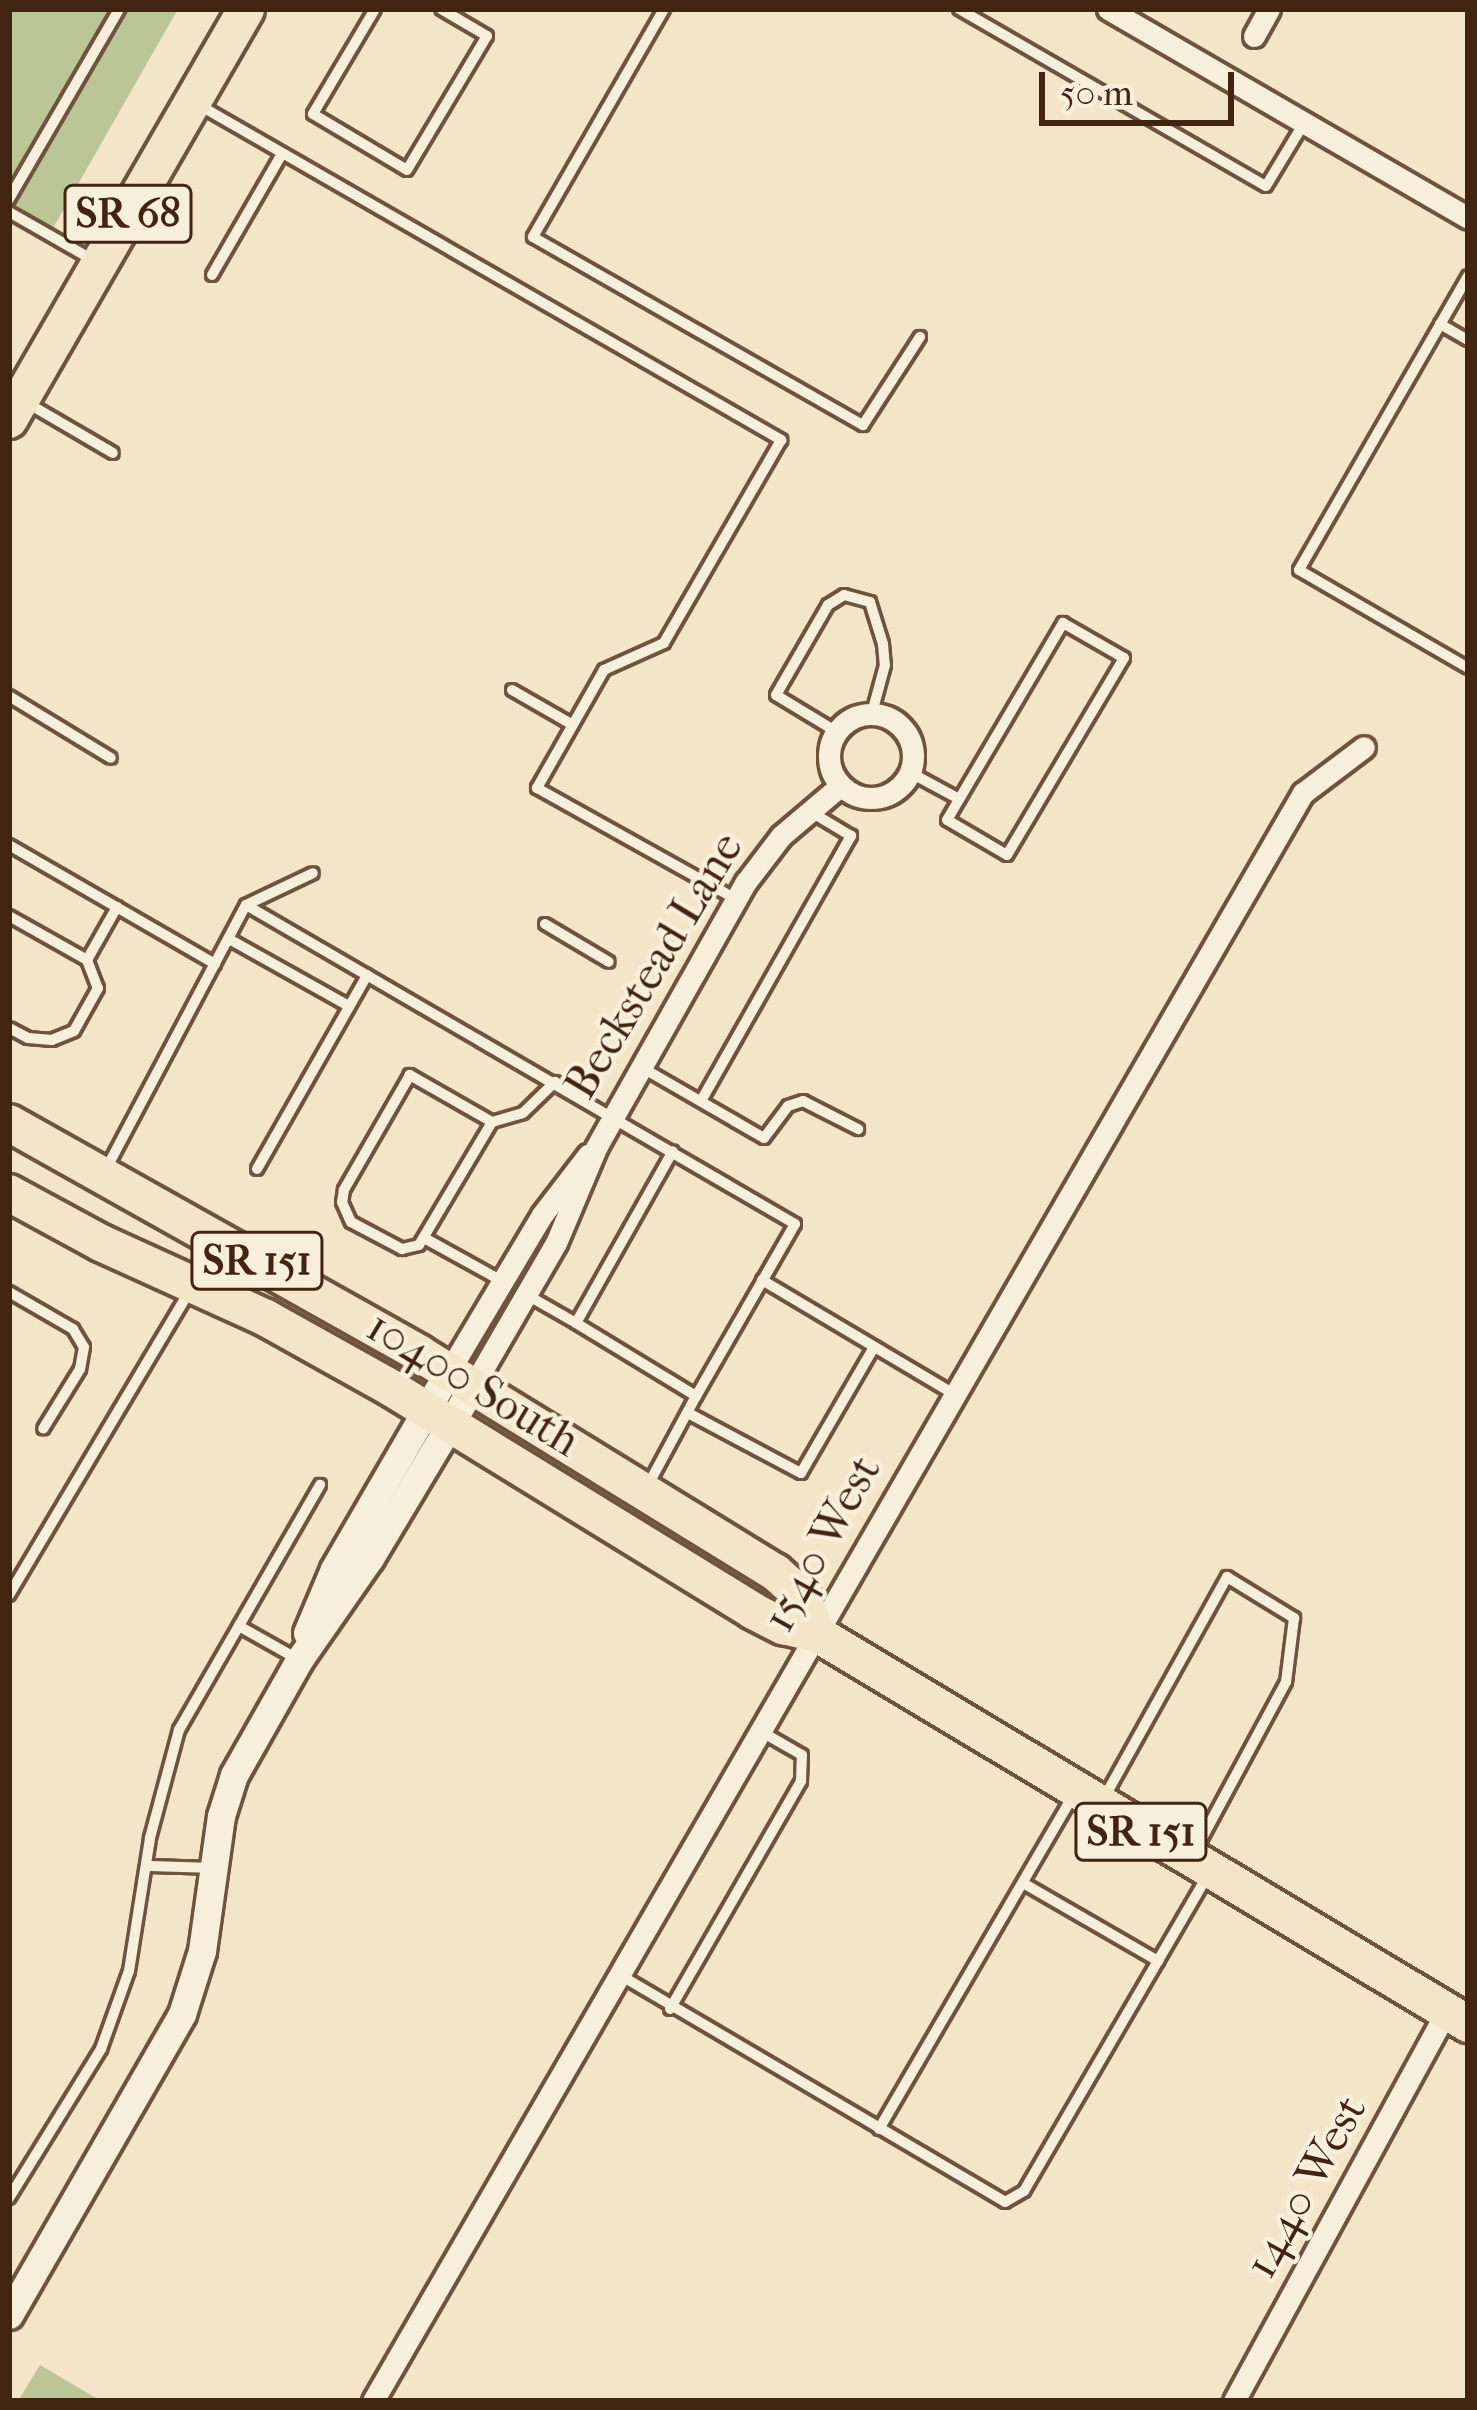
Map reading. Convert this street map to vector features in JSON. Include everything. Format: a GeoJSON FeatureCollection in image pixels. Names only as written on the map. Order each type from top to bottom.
{"type":"FeatureCollection","features":[{"type":"Feature","properties":{"kind":"main road","name":"SR 68"},"geometry":{"type":"LineString","coordinates":[[15,410],[193,102],[240,11]]}},
{"type":"Feature","properties":{"kind":"main road","name":"10400 South"},"geometry":{"type":"LineString","coordinates":[[9,1123],[461,1378],[775,1572],[802,1596],[817,1634]]}},
{"type":"Feature","properties":{"kind":"main road","name":"10400 South"},"geometry":{"type":"LineString","coordinates":[[9,1193],[101,1243],[266,1318],[753,1611],[817,1634]]}},
{"type":"Feature","properties":{"kind":"main road","name":"SR 151"},"geometry":{"type":"LineString","coordinates":[[817,1634],[1199,1868],[1457,2017]]}},
{"type":"Feature","properties":{"kind":"street"},"geometry":{"type":"LineString","coordinates":[[1108,9],[1468,218]]}},
{"type":"Feature","properties":{"kind":"street"},"geometry":{"type":"LineString","coordinates":[[1254,36],[1269,9]]}},
{"type":"Feature","properties":{"kind":"street"},"geometry":{"type":"LineString","coordinates":[[872,713],[889,717],[912,740],[911,773],[887,796],[854,795],[840,785],[828,755],[837,732],[856,716],[872,713]]}},
{"type":"Feature","properties":{"kind":"street","name":"1540 West"},"geometry":{"type":"LineString","coordinates":[[373,2401],[1303,793],[1364,747]]}},
{"type":"Feature","properties":{"kind":"street","name":"Beckstead Lane"},"geometry":{"type":"LineString","coordinates":[[461,1378],[527,1294],[569,1215],[597,1146],[764,855],[840,785]]}},
{"type":"Feature","properties":{"kind":"street","name":"Beckstead Lane"},"geometry":{"type":"LineString","coordinates":[[9,2314],[182,2014],[202,1951],[212,1868],[234,1775],[298,1660],[334,1569],[438,1418],[461,1378],[502,1281],[542,1215],[597,1146]]}},
{"type":"Feature","properties":{"kind":"street","name":"1440 West"},"geometry":{"type":"LineString","coordinates":[[1234,2401],[1457,2017]]}},
{"type":"Feature","properties":{"kind":"lane"},"geometry":{"type":"LineString","coordinates":[[9,199],[119,9]]}},
{"type":"Feature","properties":{"kind":"lane"},"geometry":{"type":"LineString","coordinates":[[375,9],[313,114],[407,170],[487,36],[441,9]]}},
{"type":"Feature","properties":{"kind":"lane"},"geometry":{"type":"LineString","coordinates":[[664,9],[533,237],[863,425],[920,337]]}},
{"type":"Feature","properties":{"kind":"lane"},"geometry":{"type":"LineString","coordinates":[[959,9],[1266,187],[1304,123]]}},
{"type":"Feature","properties":{"kind":"lane"},"geometry":{"type":"LineString","coordinates":[[193,102],[781,440],[664,644],[604,670],[537,788],[736,899]]}},
{"type":"Feature","properties":{"kind":"lane"},"geometry":{"type":"LineString","coordinates":[[212,275],[282,154]]}},
{"type":"Feature","properties":{"kind":"lane"},"geometry":{"type":"LineString","coordinates":[[9,164],[25,172]]}},
{"type":"Feature","properties":{"kind":"lane"},"geometry":{"type":"LineString","coordinates":[[9,212],[99,264]]}},
{"type":"Feature","properties":{"kind":"lane"},"geometry":{"type":"LineString","coordinates":[[1468,276],[1299,570],[1468,668]]}},
{"type":"Feature","properties":{"kind":"lane"},"geometry":{"type":"LineString","coordinates":[[1441,324],[1468,340]]}},
{"type":"Feature","properties":{"kind":"lane"},"geometry":{"type":"LineString","coordinates":[[15,410],[113,453]]}},
{"type":"Feature","properties":{"kind":"lane"},"geometry":{"type":"LineString","coordinates":[[837,732],[776,694],[828,605],[844,595],[870,602],[883,644],[885,665],[872,713]]}},
{"type":"Feature","properties":{"kind":"lane"},"geometry":{"type":"LineString","coordinates":[[1063,623],[1124,658],[1007,855],[947,820],[959,800],[1063,623]]}},
{"type":"Feature","properties":{"kind":"lane"},"geometry":{"type":"LineString","coordinates":[[512,689],[573,725]]}},
{"type":"Feature","properties":{"kind":"lane"},"geometry":{"type":"LineString","coordinates":[[9,696],[111,758]]}},
{"type":"Feature","properties":{"kind":"lane"},"geometry":{"type":"LineString","coordinates":[[911,773],[959,800]]}},
{"type":"Feature","properties":{"kind":"lane"},"geometry":{"type":"LineString","coordinates":[[701,1101],[851,836],[808,811]]}},
{"type":"Feature","properties":{"kind":"lane"},"geometry":{"type":"LineString","coordinates":[[9,844],[215,964]]}},
{"type":"Feature","properties":{"kind":"lane"},"geometry":{"type":"LineString","coordinates":[[102,1176],[246,905],[313,873]]}},
{"type":"Feature","properties":{"kind":"lane"},"geometry":{"type":"LineString","coordinates":[[246,905],[795,1224],[645,1492]]}},
{"type":"Feature","properties":{"kind":"lane"},"geometry":{"type":"LineString","coordinates":[[87,960],[118,907]]}},
{"type":"Feature","properties":{"kind":"lane"},"geometry":{"type":"LineString","coordinates":[[9,916],[87,960],[98,988],[74,1031],[52,1040],[28,1038],[9,1028]]}},
{"type":"Feature","properties":{"kind":"lane"},"geometry":{"type":"LineString","coordinates":[[544,924],[609,962]]}},
{"type":"Feature","properties":{"kind":"lane"},"geometry":{"type":"LineString","coordinates":[[229,939],[350,1006]]}},
{"type":"Feature","properties":{"kind":"lane"},"geometry":{"type":"LineString","coordinates":[[257,1169],[367,975]]}},
{"type":"Feature","properties":{"kind":"lane"},"geometry":{"type":"LineString","coordinates":[[641,1067],[764,1138],[788,1106],[803,1101],[858,1129]]}},
{"type":"Feature","properties":{"kind":"lane"},"geometry":{"type":"LineString","coordinates":[[492,1122],[410,1076],[342,1202],[351,1222],[392,1246],[411,1249],[426,1238],[492,1122],[523,1113],[555,1082]]}},
{"type":"Feature","properties":{"kind":"lane"},"geometry":{"type":"LineString","coordinates":[[576,1323],[673,1151]]}},
{"type":"Feature","properties":{"kind":"lane"},"geometry":{"type":"LineString","coordinates":[[426,1238],[502,1281]]}},
{"type":"Feature","properties":{"kind":"lane"},"geometry":{"type":"LineString","coordinates":[[762,1280],[952,1393]]}},
{"type":"Feature","properties":{"kind":"lane"},"geometry":{"type":"LineString","coordinates":[[9,1595],[194,1284]]}},
{"type":"Feature","properties":{"kind":"lane"},"geometry":{"type":"LineString","coordinates":[[9,1292],[73,1329],[85,1346],[80,1369],[43,1429]]}},
{"type":"Feature","properties":{"kind":"lane"},"geometry":{"type":"LineString","coordinates":[[527,1294],[696,1396]]}},
{"type":"Feature","properties":{"kind":"lane"},"geometry":{"type":"LineString","coordinates":[[688,1413],[801,1473],[874,1348]]}},
{"type":"Feature","properties":{"kind":"lane"},"geometry":{"type":"LineString","coordinates":[[9,2198],[101,2049],[129,1971],[147,1866],[179,1730],[320,1486]]}},
{"type":"Feature","properties":{"kind":"lane"},"geometry":{"type":"LineString","coordinates":[[620,1975],[670,2009],[1005,2202],[1017,2197],[1158,1961],[1286,1682],[1294,1618],[1227,1577],[1087,1799],[1023,1883],[879,2129]]}},
{"type":"Feature","properties":{"kind":"lane"},"geometry":{"type":"LineString","coordinates":[[239,1626],[298,1660]]}},
{"type":"Feature","properties":{"kind":"lane"},"geometry":{"type":"LineString","coordinates":[[670,2009],[806,1766],[802,1755],[762,1732]]}},
{"type":"Feature","properties":{"kind":"lane"},"geometry":{"type":"LineString","coordinates":[[147,1866],[212,1868]]}},
{"type":"Feature","properties":{"kind":"lane"},"geometry":{"type":"LineString","coordinates":[[1023,1883],[1158,1961]]}},
{"type":"Feature","properties":{"kind":"green space"},"geometry":{"type":"Polygon","coordinates":[[[9,9],[178,9],[49,235],[9,214],[9,9]]]}},
{"type":"Feature","properties":{"kind":"green space"},"geometry":{"type":"Polygon","coordinates":[[[40,2365],[101,2401],[18,2401],[40,2365]]]}}]}
